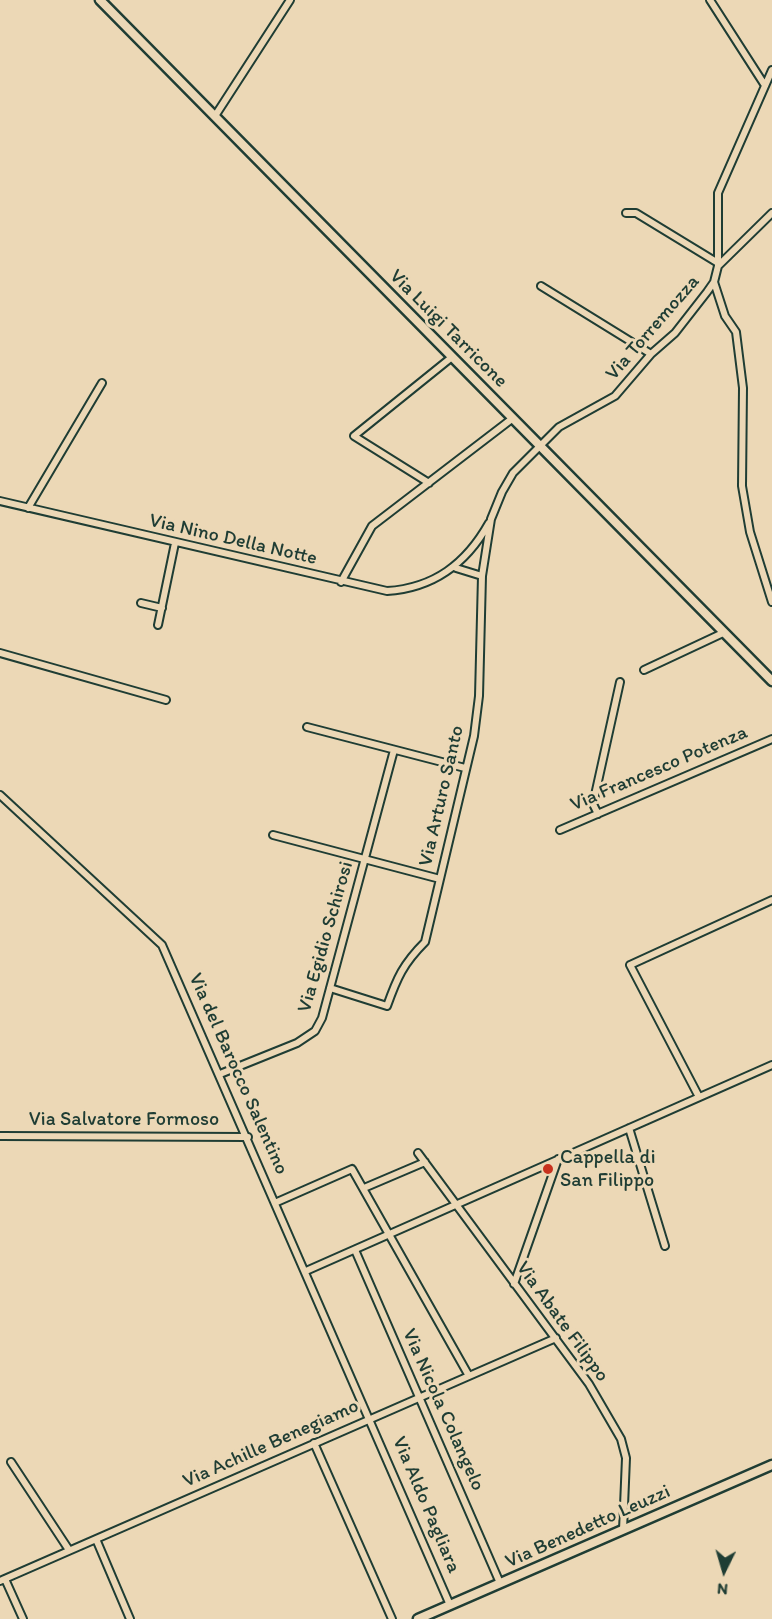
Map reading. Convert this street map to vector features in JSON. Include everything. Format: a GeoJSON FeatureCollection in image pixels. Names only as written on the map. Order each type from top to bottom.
{"type":"FeatureCollection","features":[{"type":"Feature","properties":{"kind":"main road","name":"Via Luigi Tarricone"},"geometry":{"type":"LineString","coordinates":[[100,0],[772,681]]}},
{"type":"Feature","properties":{"kind":"main road","name":"Via Benedetto Leuzzi"},"geometry":{"type":"LineString","coordinates":[[418,1619],[772,1465]]}},
{"type":"Feature","properties":{"kind":"street"},"geometry":{"type":"LineString","coordinates":[[215,117],[290,0]]}},
{"type":"Feature","properties":{"kind":"street"},"geometry":{"type":"LineString","coordinates":[[710,0],[764,84]]}},
{"type":"Feature","properties":{"kind":"street"},"geometry":{"type":"LineString","coordinates":[[718,264],[718,193],[772,70]]}},
{"type":"Feature","properties":{"kind":"street"},"geometry":{"type":"LineString","coordinates":[[626,213],[636,213],[718,264]]}},
{"type":"Feature","properties":{"kind":"street","name":"Via Torremozza"},"geometry":{"type":"LineString","coordinates":[[539,445],[574,417],[592,410],[615,396],[651,354],[675,333],[714,282],[718,264],[772,213]]}},
{"type":"Feature","properties":{"kind":"street"},"geometry":{"type":"LineString","coordinates":[[714,282],[725,316],[736,332],[743,388],[742,486],[750,532],[772,601]]}},
{"type":"Feature","properties":{"kind":"street"},"geometry":{"type":"LineString","coordinates":[[541,286],[651,354]]}},
{"type":"Feature","properties":{"kind":"street"},"geometry":{"type":"LineString","coordinates":[[429,483],[354,436],[452,357]]}},
{"type":"Feature","properties":{"kind":"street"},"geometry":{"type":"LineString","coordinates":[[28,508],[102,383]]}},
{"type":"Feature","properties":{"kind":"street"},"geometry":{"type":"LineString","coordinates":[[341,582],[372,525],[513,418]]}},
{"type":"Feature","properties":{"kind":"street","name":"Via Arturo Santo"},"geometry":{"type":"LineString","coordinates":[[456,568],[469,554],[491,519],[513,473],[539,445]]}},
{"type":"Feature","properties":{"kind":"street","name":"Via Nino Della Notte"},"geometry":{"type":"LineString","coordinates":[[0,501],[387,591],[404,590],[431,582],[456,568]]}},
{"type":"Feature","properties":{"kind":"street","name":"Via Arturo Santo"},"geometry":{"type":"LineString","coordinates":[[330,988],[387,1006],[407,960],[425,942],[437,878],[474,736],[479,696],[482,576],[491,519]]}},
{"type":"Feature","properties":{"kind":"street"},"geometry":{"type":"LineString","coordinates":[[158,625],[175,543]]}},
{"type":"Feature","properties":{"kind":"street"},"geometry":{"type":"LineString","coordinates":[[456,568],[482,576]]}},
{"type":"Feature","properties":{"kind":"street"},"geometry":{"type":"LineString","coordinates":[[765,584],[772,581]]}},
{"type":"Feature","properties":{"kind":"street"},"geometry":{"type":"LineString","coordinates":[[141,603],[162,608]]}},
{"type":"Feature","properties":{"kind":"street"},"geometry":{"type":"LineString","coordinates":[[644,670],[723,633]]}},
{"type":"Feature","properties":{"kind":"street"},"geometry":{"type":"LineString","coordinates":[[0,653],[166,700]]}},
{"type":"Feature","properties":{"kind":"street"},"geometry":{"type":"LineString","coordinates":[[598,814],[593,804],[620,682]]}},
{"type":"Feature","properties":{"kind":"street"},"geometry":{"type":"LineString","coordinates":[[307,727],[465,768]]}},
{"type":"Feature","properties":{"kind":"street","name":"Via Francesco Potenza"},"geometry":{"type":"LineString","coordinates":[[560,830],[772,738]]}},
{"type":"Feature","properties":{"kind":"street","name":"Via Egidio Schirosi"},"geometry":{"type":"LineString","coordinates":[[220,1074],[297,1043],[315,1031],[330,988],[366,860],[394,750]]}},
{"type":"Feature","properties":{"kind":"street","name":"Via del Barocco Salentino"},"geometry":{"type":"LineString","coordinates":[[0,795],[162,945],[277,1202],[370,1419]]}},
{"type":"Feature","properties":{"kind":"street"},"geometry":{"type":"LineString","coordinates":[[273,835],[437,878]]}},
{"type":"Feature","properties":{"kind":"street"},"geometry":{"type":"LineString","coordinates":[[699,1097],[630,965],[772,900]]}},
{"type":"Feature","properties":{"kind":"street"},"geometry":{"type":"LineString","coordinates":[[306,1271],[772,1065]]}},
{"type":"Feature","properties":{"kind":"street"},"geometry":{"type":"LineString","coordinates":[[628,1128],[665,1246]]}},
{"type":"Feature","properties":{"kind":"street","name":"Via Salvatore Formoso"},"geometry":{"type":"LineString","coordinates":[[0,1136],[248,1137]]}},
{"type":"Feature","properties":{"kind":"street","name":"Via Abate Filippo"},"geometry":{"type":"LineString","coordinates":[[418,1153],[589,1384],[625,1450],[623,1530]]}},
{"type":"Feature","properties":{"kind":"street"},"geometry":{"type":"LineString","coordinates":[[514,1284],[558,1159]]}},
{"type":"Feature","properties":{"kind":"street"},"geometry":{"type":"LineString","coordinates":[[364,1188],[425,1162]]}},
{"type":"Feature","properties":{"kind":"street"},"geometry":{"type":"LineString","coordinates":[[277,1202],[352,1168],[469,1376]]}},
{"type":"Feature","properties":{"kind":"street","name":"Via Nicola Colangelo"},"geometry":{"type":"LineString","coordinates":[[355,1250],[500,1583]]}},
{"type":"Feature","properties":{"kind":"street","name":"Via Achille Benegiamo"},"geometry":{"type":"LineString","coordinates":[[3,1580],[556,1338]]}},
{"type":"Feature","properties":{"kind":"street","name":"Via Aldo Pagliara"},"geometry":{"type":"LineString","coordinates":[[370,1419],[450,1605]]}},
{"type":"Feature","properties":{"kind":"street"},"geometry":{"type":"LineString","coordinates":[[314,1443],[392,1619]]}},
{"type":"Feature","properties":{"kind":"street"},"geometry":{"type":"LineString","coordinates":[[11,1462],[69,1550]]}},
{"type":"Feature","properties":{"kind":"street"},"geometry":{"type":"LineString","coordinates":[[96,1539],[130,1619]]}},
{"type":"Feature","properties":{"kind":"street"},"geometry":{"type":"LineString","coordinates":[[3,1580],[23,1619]]}},
{"type":"Feature","properties":{"kind":"place","name":"Cappella di San Filippo"},"geometry":{"type":"Point","coordinates":[548,1169]}}]}
